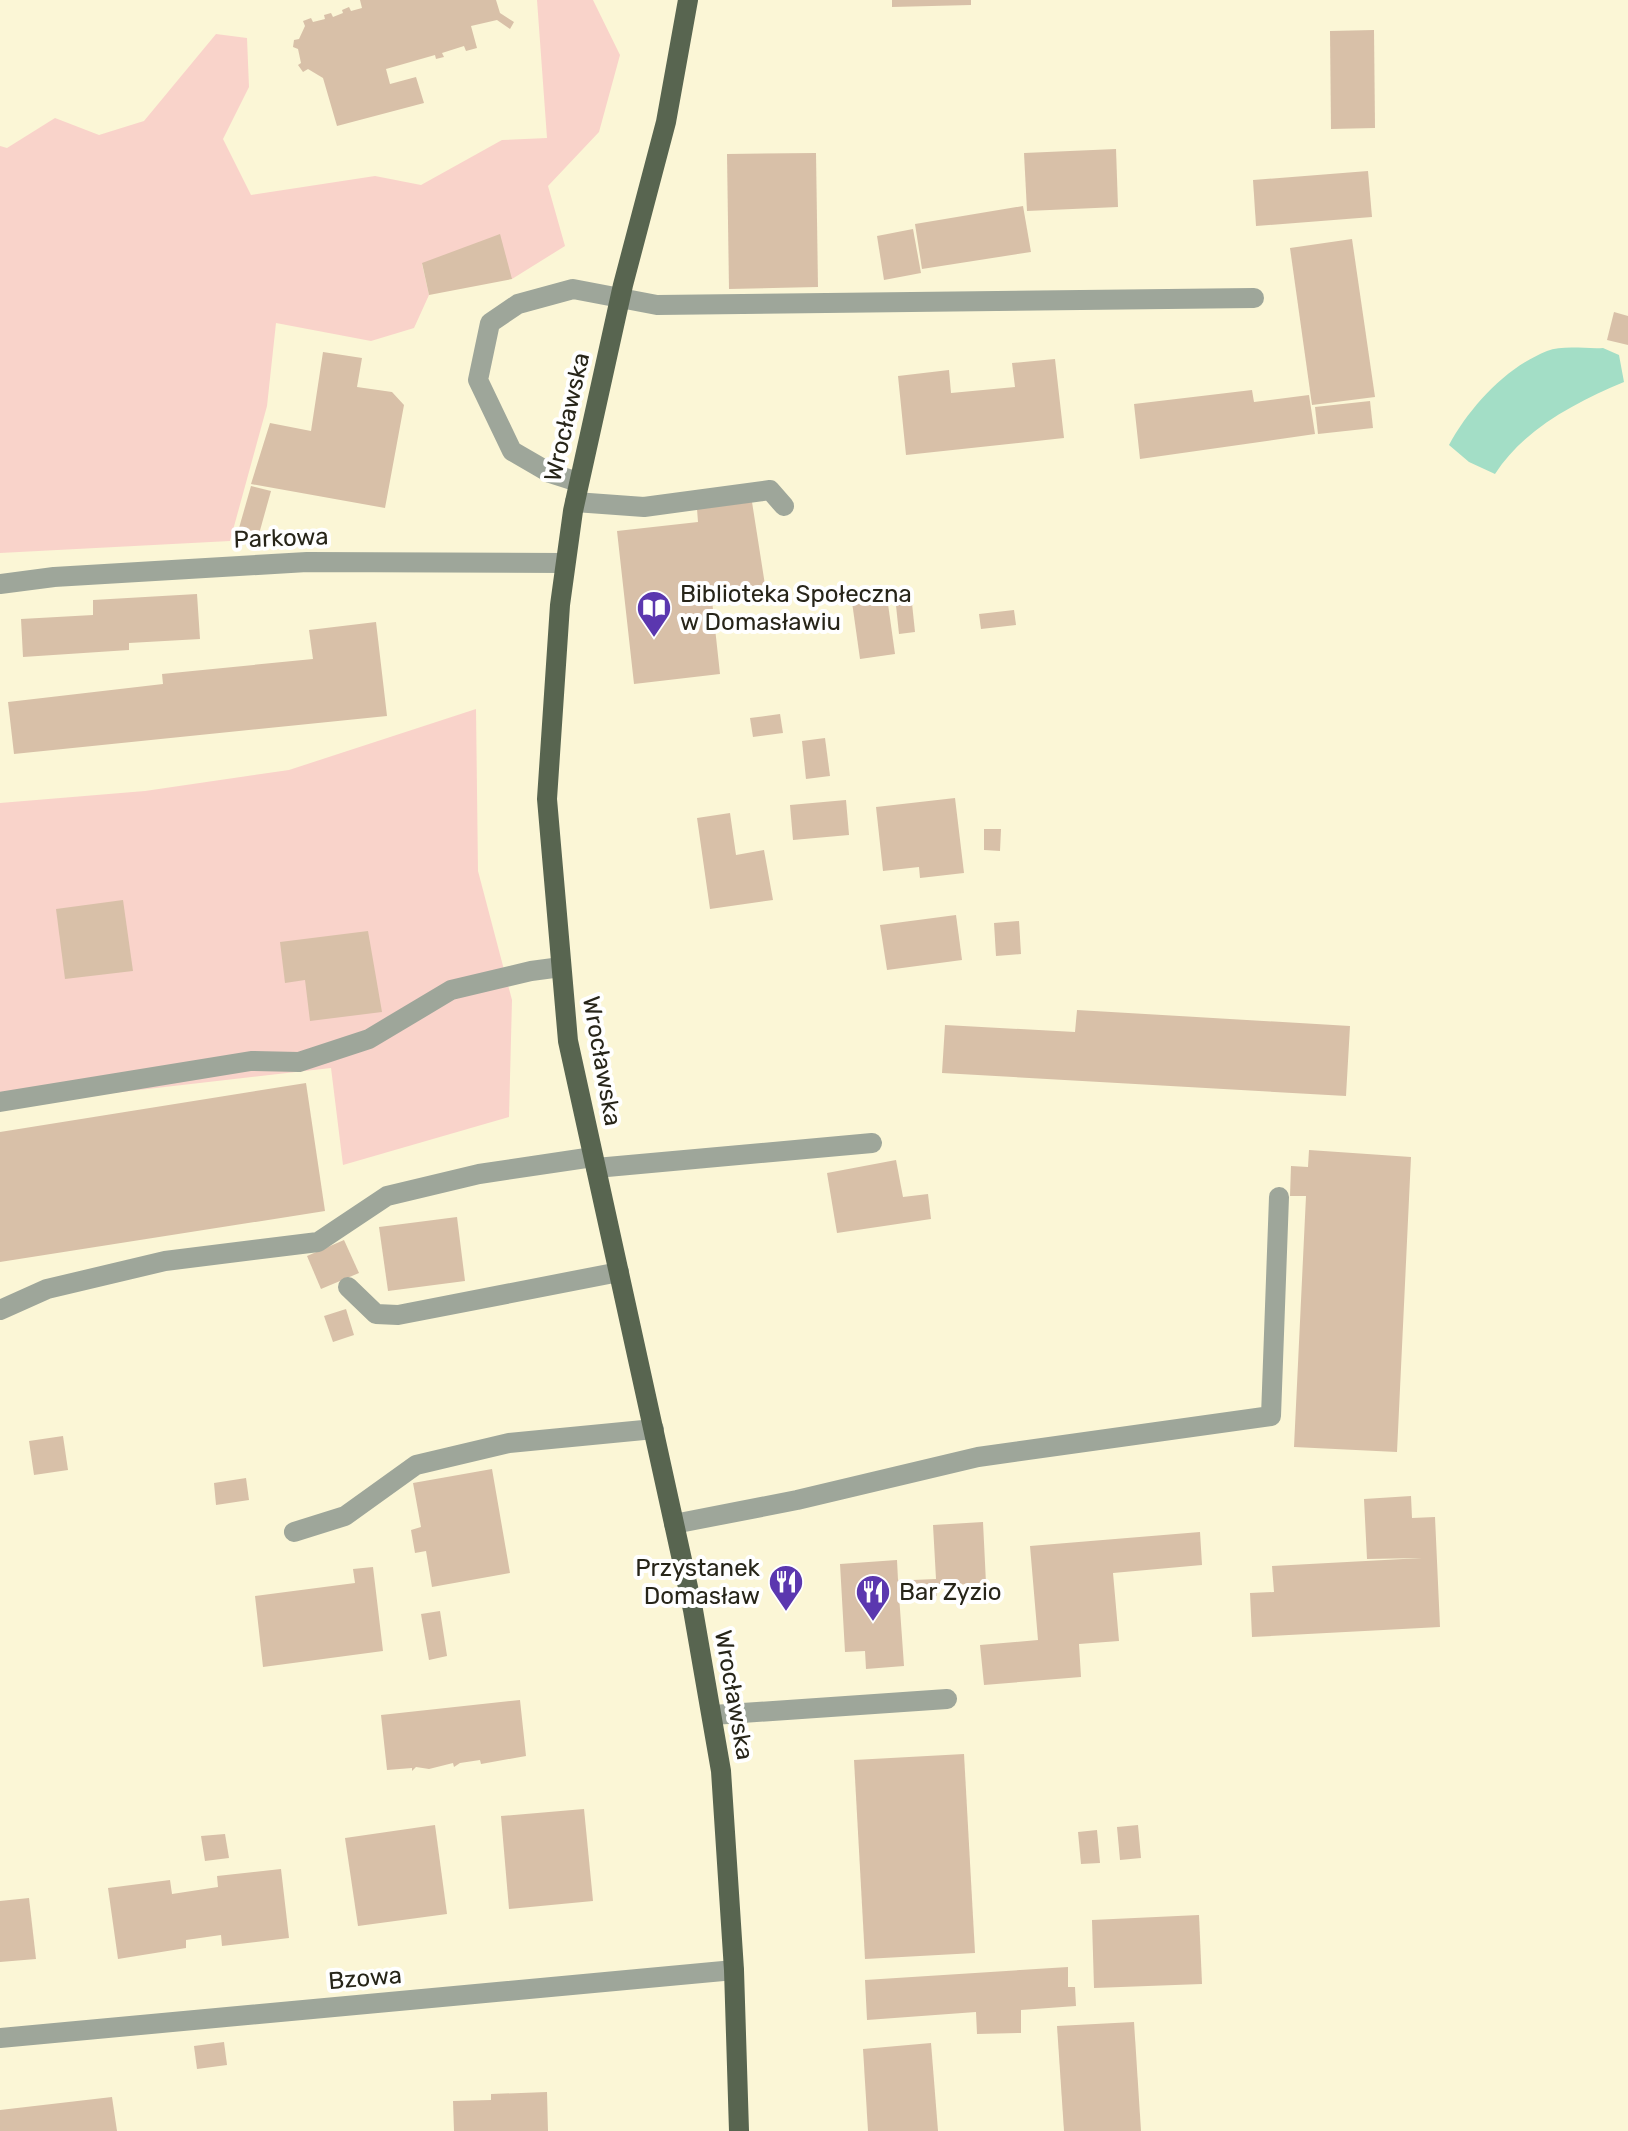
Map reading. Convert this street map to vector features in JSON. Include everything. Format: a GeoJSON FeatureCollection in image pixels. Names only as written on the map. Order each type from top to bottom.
{"type":"FeatureCollection","features":[{"type":"Feature","properties":{"kind":"main road","name":"Wrocławska"},"geometry":{"type":"LineString","coordinates":[[688,0],[666,122],[576,492],[564,563],[547,799],[568,1041],[654,1429],[713,1715],[721,1771],[734,1970],[739,2131]]}},
{"type":"Feature","properties":{"kind":"street"},"geometry":{"type":"LineString","coordinates":[[784,506],[770,490],[644,507],[576,492],[512,451],[478,380],[490,323],[518,304],[573,289],[620,301],[657,305],[866,305],[1254,298]]}},
{"type":"Feature","properties":{"kind":"street","name":"Parkowa"},"geometry":{"type":"LineString","coordinates":[[0,584],[54,577],[307,562],[564,563]]}},
{"type":"Feature","properties":{"kind":"street"},"geometry":{"type":"LineString","coordinates":[[0,1102],[251,1061],[299,1062],[369,1039],[451,990],[561,967]]}},
{"type":"Feature","properties":{"kind":"street"},"geometry":{"type":"LineString","coordinates":[[0,1310],[47,1289],[165,1261],[318,1242],[387,1196],[479,1174],[594,1162],[872,1143]]}},
{"type":"Feature","properties":{"kind":"street"},"geometry":{"type":"LineString","coordinates":[[674,1524],[797,1500],[978,1457],[1271,1416],[1279,1197]]}},
{"type":"Feature","properties":{"kind":"street"},"geometry":{"type":"LineString","coordinates":[[348,1287],[376,1314],[398,1315],[619,1272]]}},
{"type":"Feature","properties":{"kind":"street"},"geometry":{"type":"LineString","coordinates":[[294,1532],[345,1516],[416,1465],[509,1443],[654,1429]]}},
{"type":"Feature","properties":{"kind":"street"},"geometry":{"type":"LineString","coordinates":[[713,1715],[947,1699]]}},
{"type":"Feature","properties":{"kind":"street","name":"Bzowa"},"geometry":{"type":"LineString","coordinates":[[0,2038],[734,1970]]}},
{"type":"Feature","properties":{"kind":"shaded area"},"geometry":{"type":"Polygon","coordinates":[[[537,0],[593,0],[620,55],[599,132],[548,186],[565,246],[512,279],[422,264],[429,295],[414,328],[371,341],[276,323],[267,406],[230,541],[0,553],[0,146],[7,148],[55,118],[99,135],[144,121],[216,34],[247,38],[249,87],[223,139],[251,195],[375,176],[421,185],[502,140],[547,138],[537,0]]]}},
{"type":"Feature","properties":{"kind":"shaded area"},"geometry":{"type":"Polygon","coordinates":[[[1603,348],[1619,355],[1624,382],[1588,398],[1536,430],[1495,474],[1469,462],[1449,445],[1490,390],[1532,358],[1553,349],[1603,348]]]}},
{"type":"Feature","properties":{"kind":"shaded area"},"geometry":{"type":"Polygon","coordinates":[[[476,709],[478,871],[512,1000],[509,1117],[343,1165],[331,1068],[0,1106],[0,803],[145,791],[289,770],[476,709]]]}},
{"type":"Feature","properties":{"kind":"building"},"geometry":{"type":"Polygon","coordinates":[[[360,0],[496,0],[500,13],[514,22],[510,29],[497,20],[471,26],[477,48],[466,51],[464,46],[442,53],[444,57],[436,59],[435,55],[386,69],[390,84],[416,77],[424,103],[337,126],[323,78],[308,69],[303,72],[298,65],[301,63],[298,49],[293,47],[294,40],[299,39],[305,26],[303,21],[325,19],[324,15],[331,13],[333,17],[349,7],[351,11],[362,8],[360,0]]]}},
{"type":"Feature","properties":{"kind":"building"},"geometry":{"type":"Polygon","coordinates":[[[892,0],[971,0],[971,5],[892,7],[892,0]]]}},
{"type":"Feature","properties":{"kind":"building"},"geometry":{"type":"Polygon","coordinates":[[[1374,30],[1375,128],[1331,129],[1330,31],[1374,30]]]}},
{"type":"Feature","properties":{"kind":"building"},"geometry":{"type":"Polygon","coordinates":[[[1116,149],[1118,207],[1027,211],[1024,153],[1116,149]]]}},
{"type":"Feature","properties":{"kind":"building"},"geometry":{"type":"Polygon","coordinates":[[[816,153],[818,287],[729,289],[727,154],[816,153]]]}},
{"type":"Feature","properties":{"kind":"building"},"geometry":{"type":"Polygon","coordinates":[[[1368,171],[1372,217],[1256,226],[1253,180],[1368,171]]]}},
{"type":"Feature","properties":{"kind":"building"},"geometry":{"type":"Polygon","coordinates":[[[1023,206],[1031,252],[922,269],[915,224],[1023,206]]]}},
{"type":"Feature","properties":{"kind":"building"},"geometry":{"type":"Polygon","coordinates":[[[913,229],[921,273],[884,280],[877,236],[913,229]]]}},
{"type":"Feature","properties":{"kind":"building"},"geometry":{"type":"Polygon","coordinates":[[[500,234],[512,279],[429,295],[422,263],[500,234]]]}},
{"type":"Feature","properties":{"kind":"building"},"geometry":{"type":"Polygon","coordinates":[[[1352,239],[1375,397],[1312,405],[1290,248],[1352,239]]]}},
{"type":"Feature","properties":{"kind":"building"},"geometry":{"type":"Polygon","coordinates":[[[1614,312],[1628,316],[1628,345],[1607,340],[1614,312]]]}},
{"type":"Feature","properties":{"kind":"building"},"geometry":{"type":"Polygon","coordinates":[[[323,352],[362,358],[357,387],[392,392],[404,405],[385,508],[251,484],[270,423],[311,431],[323,352]]]}},
{"type":"Feature","properties":{"kind":"building"},"geometry":{"type":"Polygon","coordinates":[[[1055,359],[1064,438],[906,455],[898,376],[949,370],[951,393],[1015,387],[1012,363],[1055,359]]]}},
{"type":"Feature","properties":{"kind":"building"},"geometry":{"type":"Polygon","coordinates":[[[1252,390],[1254,402],[1309,395],[1315,434],[1140,459],[1134,404],[1252,390]]]}},
{"type":"Feature","properties":{"kind":"building"},"geometry":{"type":"Polygon","coordinates":[[[1370,401],[1373,428],[1318,434],[1315,407],[1370,401]]]}},
{"type":"Feature","properties":{"kind":"building"},"geometry":{"type":"Polygon","coordinates":[[[251,486],[271,491],[259,534],[239,528],[251,486]]]}},
{"type":"Feature","properties":{"kind":"building"},"geometry":{"type":"Polygon","coordinates":[[[752,502],[765,585],[711,591],[720,674],[634,684],[617,531],[698,522],[697,509],[752,502]]]}},
{"type":"Feature","properties":{"kind":"building"},"geometry":{"type":"Polygon","coordinates":[[[886,590],[895,654],[860,659],[851,595],[886,590]]]}},
{"type":"Feature","properties":{"kind":"building"},"geometry":{"type":"Polygon","coordinates":[[[197,594],[200,639],[129,643],[129,650],[23,657],[21,619],[93,615],[93,600],[197,594]]]}},
{"type":"Feature","properties":{"kind":"building"},"geometry":{"type":"Polygon","coordinates":[[[911,594],[915,632],[899,634],[895,596],[911,594]]]}},
{"type":"Feature","properties":{"kind":"building"},"geometry":{"type":"Polygon","coordinates":[[[1014,610],[1016,625],[981,629],[979,614],[1014,610]]]}},
{"type":"Feature","properties":{"kind":"building"},"geometry":{"type":"Polygon","coordinates":[[[376,622],[387,716],[14,754],[8,702],[163,684],[162,674],[313,659],[309,630],[376,622]]]}},
{"type":"Feature","properties":{"kind":"building"},"geometry":{"type":"Polygon","coordinates":[[[780,714],[783,733],[753,737],[750,718],[780,714]]]}},
{"type":"Feature","properties":{"kind":"building"},"geometry":{"type":"Polygon","coordinates":[[[825,738],[830,776],[806,779],[802,741],[825,738]]]}},
{"type":"Feature","properties":{"kind":"building"},"geometry":{"type":"Polygon","coordinates":[[[955,798],[964,873],[920,878],[919,867],[883,871],[876,807],[955,798]]]}},
{"type":"Feature","properties":{"kind":"building"},"geometry":{"type":"Polygon","coordinates":[[[846,800],[849,835],[793,840],[790,805],[846,800]]]}},
{"type":"Feature","properties":{"kind":"building"},"geometry":{"type":"Polygon","coordinates":[[[730,813],[736,855],[764,850],[773,900],[710,909],[697,818],[730,813]]]}},
{"type":"Feature","properties":{"kind":"building"},"geometry":{"type":"Polygon","coordinates":[[[984,829],[1001,829],[1000,851],[984,850],[984,829]]]}},
{"type":"Feature","properties":{"kind":"building"},"geometry":{"type":"Polygon","coordinates":[[[123,900],[133,971],[65,979],[56,909],[123,900]]]}},
{"type":"Feature","properties":{"kind":"building"},"geometry":{"type":"Polygon","coordinates":[[[956,915],[962,960],[887,970],[880,925],[956,915]]]}},
{"type":"Feature","properties":{"kind":"building"},"geometry":{"type":"Polygon","coordinates":[[[1019,921],[1021,954],[996,956],[994,923],[1019,921]]]}},
{"type":"Feature","properties":{"kind":"building"},"geometry":{"type":"Polygon","coordinates":[[[368,931],[382,1012],[310,1021],[305,980],[285,983],[280,942],[368,931]]]}},
{"type":"Feature","properties":{"kind":"building"},"geometry":{"type":"Polygon","coordinates":[[[1077,1010],[1350,1026],[1346,1096],[942,1073],[945,1025],[1075,1032],[1077,1010]]]}},
{"type":"Feature","properties":{"kind":"building"},"geometry":{"type":"Polygon","coordinates":[[[306,1083],[325,1211],[0,1262],[0,1132],[306,1083]]]}},
{"type":"Feature","properties":{"kind":"building"},"geometry":{"type":"Polygon","coordinates":[[[1309,1150],[1411,1157],[1397,1452],[1294,1447],[1306,1196],[1290,1196],[1291,1166],[1308,1167],[1309,1150]]]}},
{"type":"Feature","properties":{"kind":"building"},"geometry":{"type":"Polygon","coordinates":[[[896,1160],[903,1197],[928,1194],[931,1219],[837,1233],[827,1173],[896,1160]]]}},
{"type":"Feature","properties":{"kind":"building"},"geometry":{"type":"Polygon","coordinates":[[[457,1217],[465,1281],[388,1291],[379,1227],[457,1217]]]}},
{"type":"Feature","properties":{"kind":"building"},"geometry":{"type":"Polygon","coordinates":[[[344,1240],[359,1273],[321,1289],[307,1256],[344,1240]]]}},
{"type":"Feature","properties":{"kind":"building"},"geometry":{"type":"Polygon","coordinates":[[[346,1309],[354,1335],[333,1342],[324,1316],[346,1309]]]}},
{"type":"Feature","properties":{"kind":"building"},"geometry":{"type":"Polygon","coordinates":[[[63,1436],[68,1470],[34,1475],[29,1441],[63,1436]]]}},
{"type":"Feature","properties":{"kind":"building"},"geometry":{"type":"Polygon","coordinates":[[[492,1469],[510,1573],[432,1587],[426,1551],[415,1553],[411,1530],[421,1527],[413,1483],[492,1469]]]}},
{"type":"Feature","properties":{"kind":"building"},"geometry":{"type":"Polygon","coordinates":[[[246,1478],[249,1500],[216,1505],[214,1483],[246,1478]]]}},
{"type":"Feature","properties":{"kind":"building"},"geometry":{"type":"Polygon","coordinates":[[[1411,1496],[1412,1518],[1435,1517],[1440,1627],[1252,1637],[1250,1593],[1274,1592],[1272,1566],[1422,1558],[1367,1559],[1364,1499],[1411,1496]]]}},
{"type":"Feature","properties":{"kind":"building"},"geometry":{"type":"Polygon","coordinates":[[[983,1522],[986,1583],[936,1586],[937,1596],[914,1597],[913,1580],[936,1579],[933,1525],[983,1522]]]}},
{"type":"Feature","properties":{"kind":"building"},"geometry":{"type":"Polygon","coordinates":[[[1200,1532],[1202,1565],[1113,1573],[1119,1641],[1079,1644],[1081,1677],[984,1685],[980,1645],[1038,1640],[1030,1546],[1200,1532]]]}},
{"type":"Feature","properties":{"kind":"building"},"geometry":{"type":"Polygon","coordinates":[[[897,1560],[898,1580],[906,1579],[908,1594],[899,1595],[904,1666],[866,1669],[865,1651],[845,1652],[840,1564],[897,1560]]]}},
{"type":"Feature","properties":{"kind":"building"},"geometry":{"type":"Polygon","coordinates":[[[373,1567],[383,1651],[263,1667],[255,1596],[355,1583],[353,1569],[373,1567]]]}},
{"type":"Feature","properties":{"kind":"building"},"geometry":{"type":"Polygon","coordinates":[[[440,1611],[447,1656],[429,1660],[421,1614],[440,1611]]]}},
{"type":"Feature","properties":{"kind":"building"},"geometry":{"type":"Polygon","coordinates":[[[520,1700],[526,1756],[481,1764],[480,1760],[460,1763],[454,1767],[453,1763],[429,1769],[416,1767],[412,1771],[412,1768],[387,1770],[381,1715],[520,1700]]]}},
{"type":"Feature","properties":{"kind":"building"},"geometry":{"type":"Polygon","coordinates":[[[964,1754],[975,1953],[865,1959],[854,1760],[964,1754]]]}},
{"type":"Feature","properties":{"kind":"building"},"geometry":{"type":"Polygon","coordinates":[[[584,1809],[593,1901],[509,1909],[501,1816],[584,1809]]]}},
{"type":"Feature","properties":{"kind":"building"},"geometry":{"type":"Polygon","coordinates":[[[435,1825],[447,1914],[358,1926],[345,1838],[435,1825]]]}},
{"type":"Feature","properties":{"kind":"building"},"geometry":{"type":"Polygon","coordinates":[[[1138,1825],[1141,1858],[1120,1860],[1117,1827],[1138,1825]]]}},
{"type":"Feature","properties":{"kind":"building"},"geometry":{"type":"Polygon","coordinates":[[[1097,1830],[1100,1863],[1081,1864],[1078,1832],[1097,1830]]]}},
{"type":"Feature","properties":{"kind":"building"},"geometry":{"type":"Polygon","coordinates":[[[225,1834],[229,1858],[205,1861],[201,1836],[225,1834]]]}},
{"type":"Feature","properties":{"kind":"building"},"geometry":{"type":"Polygon","coordinates":[[[281,1869],[289,1938],[222,1946],[221,1935],[186,1940],[186,1948],[118,1959],[108,1888],[170,1880],[172,1894],[218,1887],[217,1876],[281,1869]]]}},
{"type":"Feature","properties":{"kind":"building"},"geometry":{"type":"Polygon","coordinates":[[[29,1898],[36,1959],[0,1962],[0,1901],[29,1898]]]}},
{"type":"Feature","properties":{"kind":"building"},"geometry":{"type":"Polygon","coordinates":[[[1199,1915],[1202,1984],[1094,1988],[1092,1920],[1199,1915]]]}},
{"type":"Feature","properties":{"kind":"building"},"geometry":{"type":"Polygon","coordinates":[[[1068,1967],[1068,1987],[1075,1987],[1076,2006],[1021,2010],[1021,2033],[977,2034],[976,2012],[867,2020],[865,1980],[1068,1967]]]}},
{"type":"Feature","properties":{"kind":"building"},"geometry":{"type":"Polygon","coordinates":[[[1134,2022],[1141,2131],[1064,2131],[1057,2026],[1134,2022]]]}},
{"type":"Feature","properties":{"kind":"building"},"geometry":{"type":"Polygon","coordinates":[[[224,2042],[227,2065],[197,2069],[194,2046],[224,2042]]]}},
{"type":"Feature","properties":{"kind":"building"},"geometry":{"type":"Polygon","coordinates":[[[931,2043],[938,2131],[868,2131],[863,2049],[931,2043]]]}},
{"type":"Feature","properties":{"kind":"building"},"geometry":{"type":"Polygon","coordinates":[[[547,2092],[548,2131],[454,2131],[453,2101],[491,2100],[491,2094],[547,2092]]]}},
{"type":"Feature","properties":{"kind":"building"},"geometry":{"type":"Polygon","coordinates":[[[112,2097],[117,2131],[0,2131],[0,2110],[112,2097]]]}},
{"type":"Feature","properties":{"kind":"place","name":"Biblioteka Społeczna w Domasławiu"},"geometry":{"type":"Point","coordinates":[654,639]}},
{"type":"Feature","properties":{"kind":"place","name":"Przystanek Domasław"},"geometry":{"type":"Point","coordinates":[786,1613]}},
{"type":"Feature","properties":{"kind":"place","name":"Bar Zyzio"},"geometry":{"type":"Point","coordinates":[873,1623]}}]}
